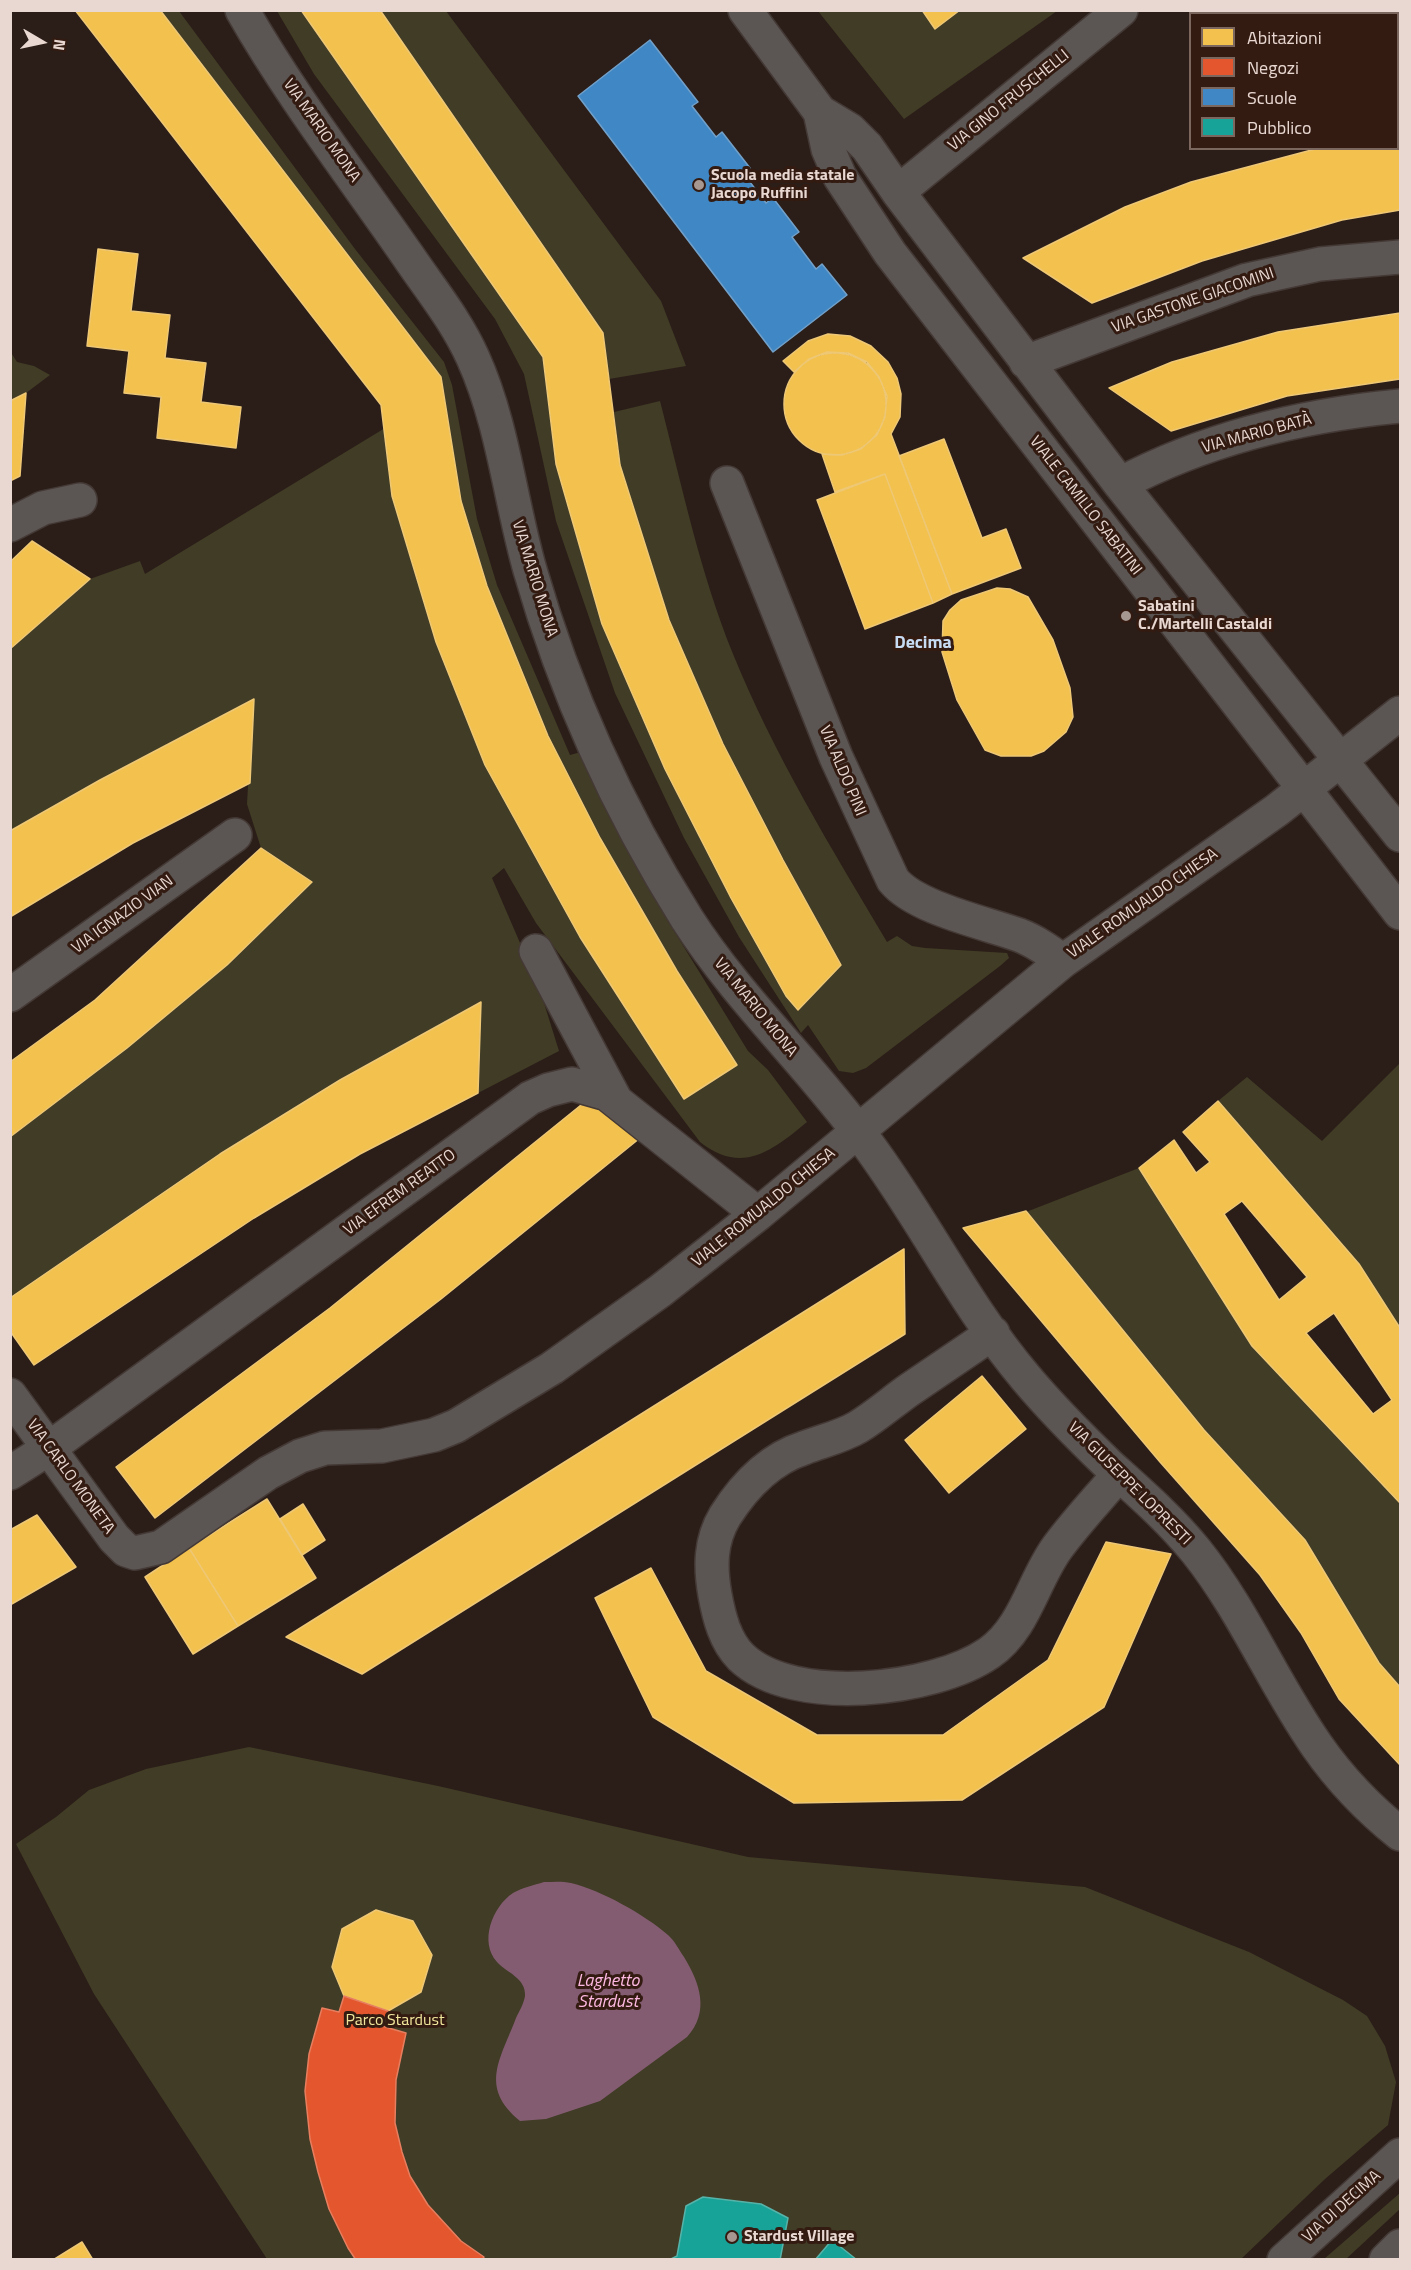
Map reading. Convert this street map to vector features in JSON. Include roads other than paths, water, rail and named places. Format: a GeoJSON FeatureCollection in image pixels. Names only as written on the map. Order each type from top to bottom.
{"type":"FeatureCollection","features":[{"type":"Feature","properties":{"kind":"street","name":"VIA MARIO MONA"},"geometry":{"type":"LineString","coordinates":[[242,10],[293,94],[338,154],[448,312],[473,358],[492,413],[527,561],[560,665],[640,835],[686,918],[725,972],[859,1132]]}},
{"type":"Feature","properties":{"kind":"street","name":"VIALE CAMILLO SABATINI"},"geometry":{"type":"LineString","coordinates":[[745,10],[820,112],[850,130],[867,147],[898,192],[1120,484],[1401,835]]}},
{"type":"Feature","properties":{"kind":"street","name":"VIA GINO FRUSCHELLI"},"geometry":{"type":"LineString","coordinates":[[898,192],[1121,10]]}},
{"type":"Feature","properties":{"kind":"street","name":"VIALE CAMILLO SABATINI"},"geometry":{"type":"LineString","coordinates":[[820,112],[828,149],[840,177],[890,253],[1073,493],[1401,913]]}},
{"type":"Feature","properties":{"kind":"street","name":"VIA GASTONE GIACOMINI"},"geometry":{"type":"LineString","coordinates":[[1026,362],[1247,280],[1320,264],[1401,257]]}},
{"type":"Feature","properties":{"kind":"street","name":"VIA MARIO BATÀ"},"geometry":{"type":"LineString","coordinates":[[1120,484],[1184,455],[1261,430],[1342,413],[1401,406]]}},
{"type":"Feature","properties":{"kind":"street","name":"VIA ALDO PINI"},"geometry":{"type":"LineString","coordinates":[[726,483],[836,757],[893,880],[899,887],[918,898],[979,924],[1020,935],[1063,961]]}},
{"type":"Feature","properties":{"kind":"street"},"geometry":{"type":"LineString","coordinates":[[10,525],[43,508],[80,500]]}},
{"type":"Feature","properties":{"kind":"street","name":"VIALE ROMUALDO CHIESA"},"geometry":{"type":"LineString","coordinates":[[135,1553],[169,1543],[268,1473],[300,1456],[338,1446],[382,1446],[406,1442],[456,1426],[533,1381],[601,1336],[758,1214],[1063,961],[1306,789],[1401,713]]}},
{"type":"Feature","properties":{"kind":"street","name":"VIA IGNAZIO VIAN"},"geometry":{"type":"LineString","coordinates":[[10,995],[235,835]]}},
{"type":"Feature","properties":{"kind":"street"},"geometry":{"type":"LineString","coordinates":[[536,951],[615,1099]]}},
{"type":"Feature","properties":{"kind":"street","name":"VIA EFREM REATTO"},"geometry":{"type":"LineString","coordinates":[[10,1473],[48,1449],[540,1092],[572,1084],[597,1090],[615,1099],[758,1214]]}},
{"type":"Feature","properties":{"kind":"street","name":"VIA GIUSEPPE LOPRESTI"},"geometry":{"type":"LineString","coordinates":[[859,1132],[893,1178],[945,1265],[1025,1377],[1119,1474],[1151,1502],[1198,1554],[1237,1609],[1291,1705],[1319,1748],[1366,1803],[1401,1834]]}},
{"type":"Feature","properties":{"kind":"street"},"geometry":{"type":"LineString","coordinates":[[993,1333],[858,1427],[797,1450],[775,1462],[761,1472],[735,1501],[717,1533],[712,1567],[723,1625],[741,1656],[778,1678],[835,1688],[895,1684],[947,1672],[977,1660],[991,1652],[1011,1630],[1056,1549],[1119,1474]]}},
{"type":"Feature","properties":{"kind":"street","name":"VIA CARLO MONETA"},"geometry":{"type":"LineString","coordinates":[[10,1395],[114,1538],[126,1550],[135,1553]]}},
{"type":"Feature","properties":{"kind":"street","name":"VIA DI DECIMA"},"geometry":{"type":"LineString","coordinates":[[1284,2259],[1401,2155]]}},
{"type":"Feature","properties":{"kind":"street"},"geometry":{"type":"LineString","coordinates":[[1386,2259],[1401,2246]]}},
{"type":"Feature","properties":{"kind":"water","name":"Laghetto Stardust"},"geometry":{"type":"Polygon","coordinates":[[[544,1882],[568,1882],[596,1891],[622,1904],[668,1935],[690,1967],[698,1987],[700,2008],[694,2027],[687,2037],[600,2101],[546,2119],[520,2121],[507,2109],[496,2085],[499,2060],[525,1996],[519,1980],[497,1962],[492,1954],[489,1945],[490,1925],[499,1907],[513,1893],[544,1882]]]}},
{"type":"Feature","properties":{"kind":"place","name":"Scuola media statale Jacopo Ruffini"},"geometry":{"type":"Point","coordinates":[699,185]}},
{"type":"Feature","properties":{"kind":"place","name":"Sabatini C./Martelli Castaldi"},"geometry":{"type":"Point","coordinates":[1126,616]}},
{"type":"Feature","properties":{"kind":"place","name":"Stardust Village"},"geometry":{"type":"Point","coordinates":[732,2237]}},
{"type":"Feature","properties":{"kind":"district","name":"Decima"},"geometry":{"type":"Point","coordinates":[923,644]}},
{"type":"Feature","properties":{"kind":"park label","name":"Parco Stardust"},"geometry":{"type":"Point","coordinates":[395,2021]}}]}
